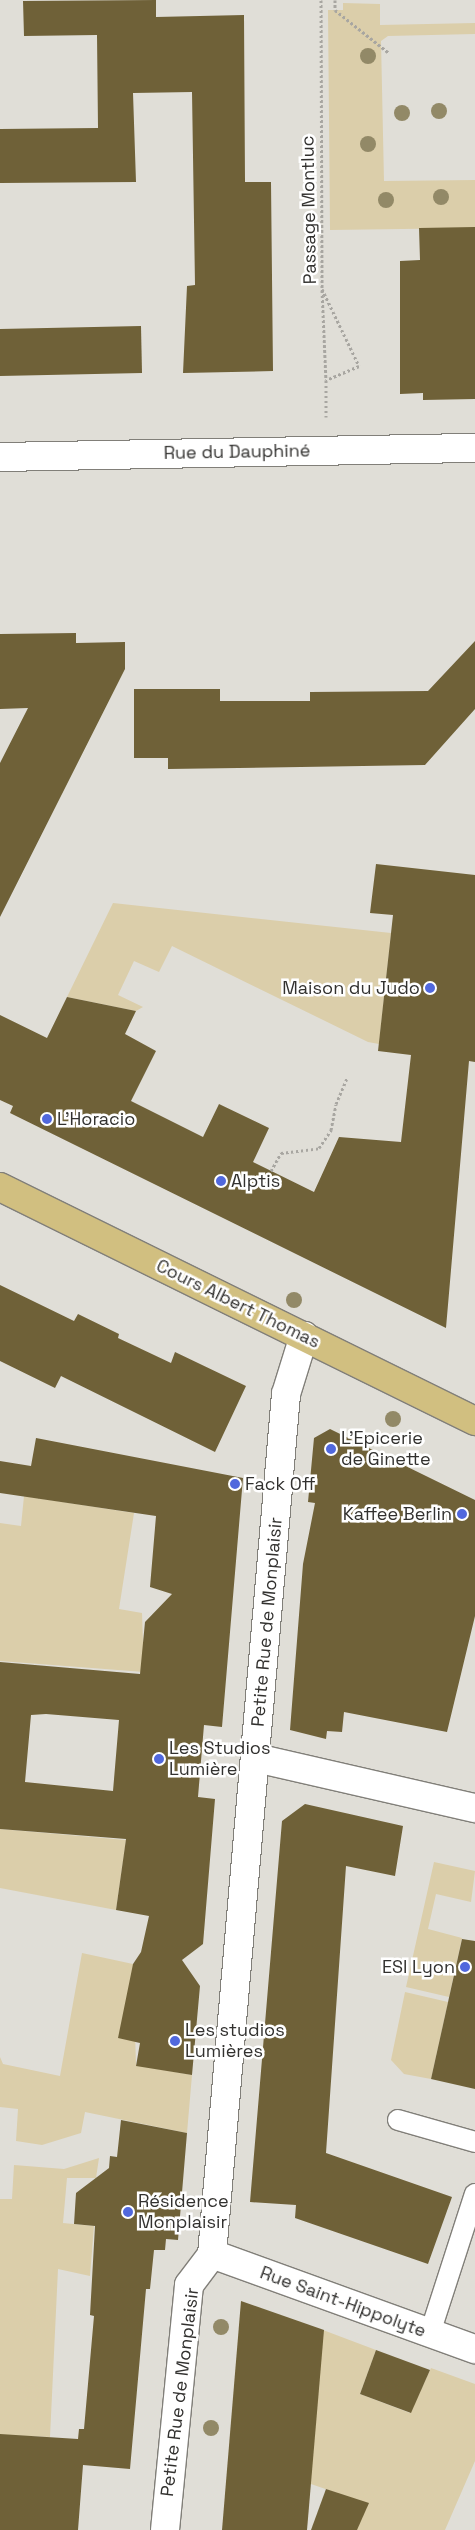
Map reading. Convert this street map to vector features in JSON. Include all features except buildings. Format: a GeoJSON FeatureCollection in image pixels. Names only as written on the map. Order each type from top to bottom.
{"type":"FeatureCollection","features":[{"type":"Feature","properties":{"kind":"main road","name":"Cours Albert Thomas"},"geometry":{"type":"LineString","coordinates":[[0,1187],[475,1421]]}},
{"type":"Feature","properties":{"kind":"street","name":"Rue du Dauphiné"},"geometry":{"type":"LineString","coordinates":[[0,457],[475,448]]}},
{"type":"Feature","properties":{"kind":"street","name":"Petite Rue de Monplaisir"},"geometry":{"type":"LineString","coordinates":[[165,2530],[189,2285],[212,2254],[286,1394],[304,1336]]}},
{"type":"Feature","properties":{"kind":"street"},"geometry":{"type":"LineString","coordinates":[[256,1758],[475,1808]]}},
{"type":"Feature","properties":{"kind":"street","name":"Rue Saint-Hippolyte"},"geometry":{"type":"LineString","coordinates":[[212,2254],[475,2349]]}},
{"type":"Feature","properties":{"kind":"lane"},"geometry":{"type":"LineString","coordinates":[[398,2120],[475,2142]]}},
{"type":"Feature","properties":{"kind":"lane"},"geometry":{"type":"LineString","coordinates":[[430,2333],[469,2236],[475,2194]]}},
{"type":"Feature","properties":{"kind":"path","name":"Passage Montluc"},"geometry":{"type":"LineString","coordinates":[[321,0],[322,288],[359,366],[326,380]]}},
{"type":"Feature","properties":{"kind":"path"},"geometry":{"type":"LineString","coordinates":[[335,0],[335,10],[389,53]]}},
{"type":"Feature","properties":{"kind":"path"},"geometry":{"type":"LineString","coordinates":[[322,288],[326,380],[326,450]]}},
{"type":"Feature","properties":{"kind":"path"},"geometry":{"type":"LineString","coordinates":[[271,1171],[281,1153],[319,1148],[331,1130],[336,1104],[347,1078]]}},
{"type":"Feature","properties":{"kind":"shaded area"},"geometry":{"type":"Polygon","coordinates":[[[343,3],[380,4],[380,25],[475,23],[475,34],[388,36],[381,41],[384,181],[475,180],[475,228],[330,230],[328,10],[343,10],[343,3]]]}},
{"type":"Feature","properties":{"kind":"shaded area"},"geometry":{"type":"Polygon","coordinates":[[[113,903],[391,933],[379,1044],[368,1042],[172,946],[159,972],[134,961],[118,995],[143,1007],[136,1011],[67,997],[113,903]]]}},
{"type":"Feature","properties":{"kind":"shaded area"},"geometry":{"type":"Polygon","coordinates":[[[24,1496],[134,1513],[119,1609],[142,1613],[144,1672],[0,1661],[0,1523],[21,1526],[24,1496]]]}},
{"type":"Feature","properties":{"kind":"shaded area"},"geometry":{"type":"Polygon","coordinates":[[[0,1829],[126,1840],[116,1910],[0,1888],[0,1829]]]}},
{"type":"Feature","properties":{"kind":"shaded area"},"geometry":{"type":"Polygon","coordinates":[[[434,1862],[475,1871],[471,1902],[436,1894],[428,1929],[462,1938],[449,1997],[406,1987],[434,1862]]]}},
{"type":"Feature","properties":{"kind":"shaded area"},"geometry":{"type":"Polygon","coordinates":[[[82,1953],[133,1964],[136,2065],[192,2075],[187,2133],[85,2112],[81,2133],[42,2145],[16,2141],[18,2109],[0,2107],[0,2057],[3,2064],[60,2076],[82,1953]]]}},
{"type":"Feature","properties":{"kind":"shaded area"},"geometry":{"type":"Polygon","coordinates":[[[405,1992],[448,2002],[431,2079],[404,2074],[391,2060],[405,1992]]]}},
{"type":"Feature","properties":{"kind":"shaded area"},"geometry":{"type":"Polygon","coordinates":[[[99,2158],[96,2178],[67,2178],[63,2223],[94,2226],[90,2276],[58,2269],[50,2437],[0,2435],[0,2199],[12,2199],[14,2165],[64,2169],[99,2158]]]}},
{"type":"Feature","properties":{"kind":"shaded area"},"geometry":{"type":"Polygon","coordinates":[[[323,2330],[376,2350],[360,2394],[410,2413],[431,2368],[475,2384],[475,2461],[445,2530],[357,2530],[337,2493],[282,2474],[323,2330]]]}},
{"type":"Feature","properties":{"kind":"place","name":"Maison du Judo"},"geometry":{"type":"Point","coordinates":[430,988]}},
{"type":"Feature","properties":{"kind":"place","name":"L'Horacio"},"geometry":{"type":"Point","coordinates":[47,1119]}},
{"type":"Feature","properties":{"kind":"place","name":"Alptis"},"geometry":{"type":"Point","coordinates":[221,1181]}},
{"type":"Feature","properties":{"kind":"place","name":"L'Epicerie de Ginette"},"geometry":{"type":"Point","coordinates":[331,1449]}},
{"type":"Feature","properties":{"kind":"place","name":"Fack Off"},"geometry":{"type":"Point","coordinates":[235,1484]}},
{"type":"Feature","properties":{"kind":"place","name":"Kaffee Berlin"},"geometry":{"type":"Point","coordinates":[462,1514]}},
{"type":"Feature","properties":{"kind":"place","name":"Les Studios Lumière"},"geometry":{"type":"Point","coordinates":[159,1759]}},
{"type":"Feature","properties":{"kind":"place","name":"ESI Lyon"},"geometry":{"type":"Point","coordinates":[465,1967]}},
{"type":"Feature","properties":{"kind":"place","name":"Les studios Lumières"},"geometry":{"type":"Point","coordinates":[175,2041]}},
{"type":"Feature","properties":{"kind":"place","name":"Résidence Monplaisir"},"geometry":{"type":"Point","coordinates":[128,2212]}}]}
